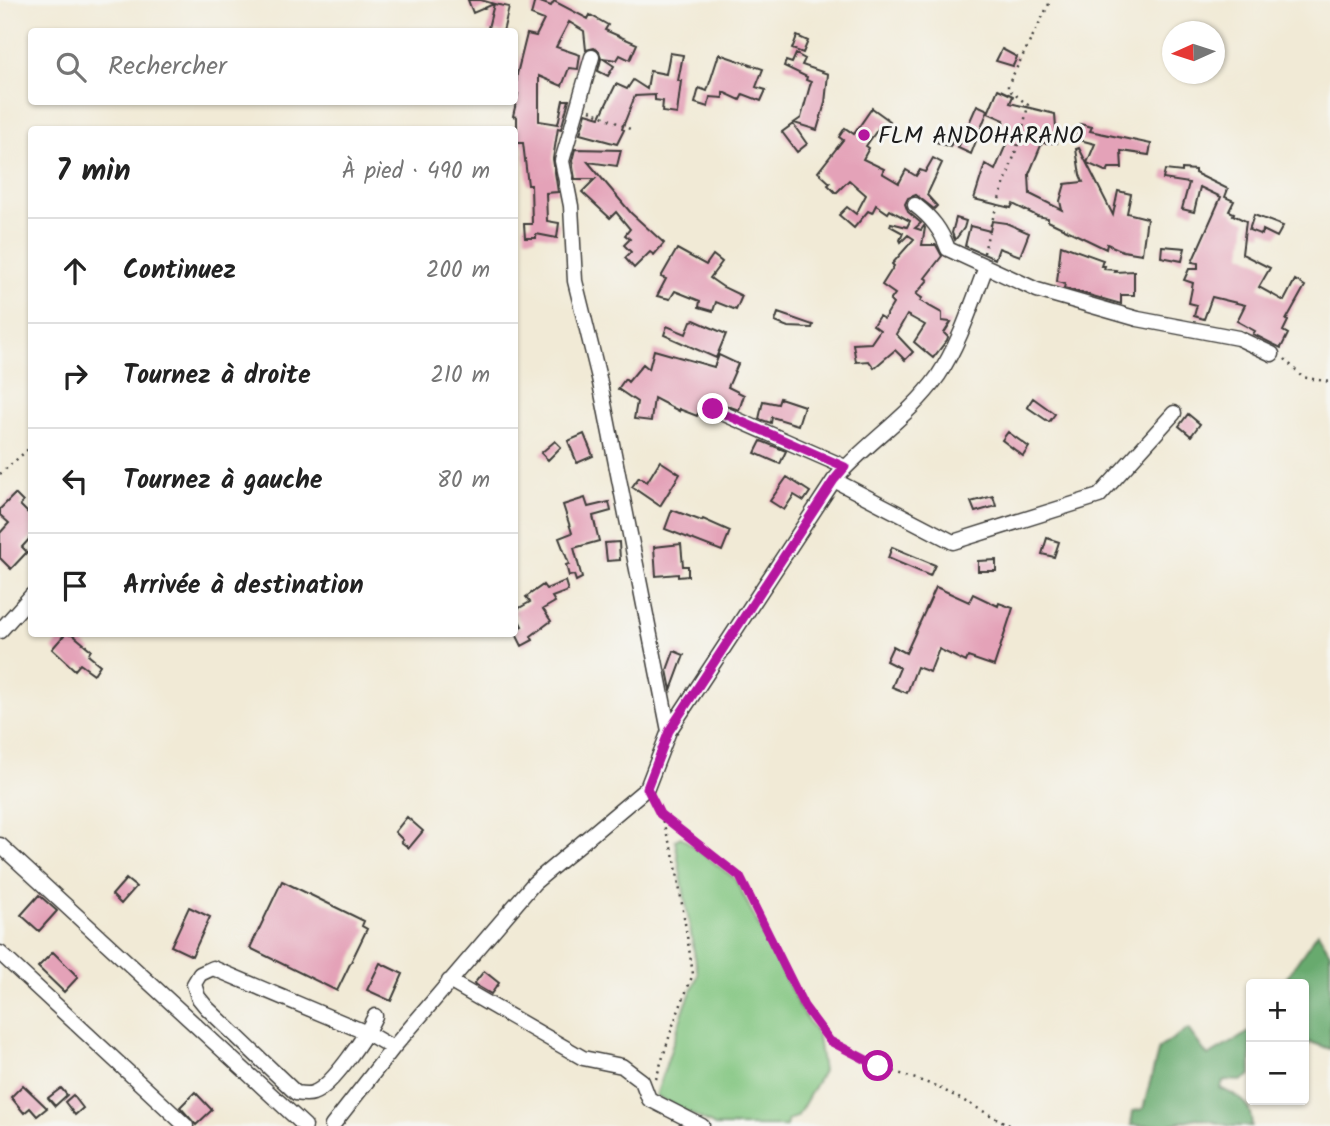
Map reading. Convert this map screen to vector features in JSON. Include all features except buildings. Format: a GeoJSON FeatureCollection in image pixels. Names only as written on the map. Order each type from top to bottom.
{"type":"FeatureCollection","features":[{"type":"Feature","properties":{"kind":"street"},"geometry":{"type":"LineString","coordinates":[[593,57],[562,161],[571,205],[575,281],[599,378],[669,731]]}},
{"type":"Feature","properties":{"kind":"street"},"geometry":{"type":"LineString","coordinates":[[915,205],[934,222],[943,234],[948,249],[1037,290],[1138,320],[1238,338],[1272,354]]}},
{"type":"Feature","properties":{"kind":"street"},"geometry":{"type":"LineString","coordinates":[[332,1126],[393,1048],[534,883],[647,788],[669,731],[834,480],[912,406],[936,378],[953,352],[986,267]]}},
{"type":"Feature","properties":{"kind":"street"},"geometry":{"type":"LineString","coordinates":[[713,409],[845,467]]}},
{"type":"Feature","properties":{"kind":"street"},"geometry":{"type":"LineString","coordinates":[[834,480],[953,542],[1099,496],[1174,413]]}},
{"type":"Feature","properties":{"kind":"street"},"geometry":{"type":"LineString","coordinates":[[0,631],[28,600]]}},
{"type":"Feature","properties":{"kind":"street"},"geometry":{"type":"LineString","coordinates":[[0,845],[305,1126]]}},
{"type":"Feature","properties":{"kind":"street"},"geometry":{"type":"LineString","coordinates":[[0,953],[186,1126]]}},
{"type":"Feature","properties":{"kind":"street"},"geometry":{"type":"LineString","coordinates":[[375,1016],[367,1033],[324,1087],[310,1094],[296,1093],[207,1008],[198,997],[194,985],[200,974],[213,968],[367,1033],[393,1048]]}},
{"type":"Feature","properties":{"kind":"street"},"geometry":{"type":"LineString","coordinates":[[449,981],[583,1058],[622,1066],[642,1081],[649,1099],[702,1126]]}},
{"type":"Feature","properties":{"kind":"path"},"geometry":{"type":"LineString","coordinates":[[986,267],[984,255],[989,228],[1016,154],[1028,106],[1008,89],[1008,85],[1051,0]]}},
{"type":"Feature","properties":{"kind":"path"},"geometry":{"type":"LineString","coordinates":[[578,107],[598,113],[634,131]]}},
{"type":"Feature","properties":{"kind":"path"},"geometry":{"type":"LineString","coordinates":[[1272,354],[1283,357],[1301,377],[1330,382]]}},
{"type":"Feature","properties":{"kind":"path"},"geometry":{"type":"LineString","coordinates":[[0,474],[28,450]]}},
{"type":"Feature","properties":{"kind":"path"},"geometry":{"type":"LineString","coordinates":[[647,788],[660,814],[675,860],[693,974],[649,1099]]}},
{"type":"Feature","properties":{"kind":"path"},"geometry":{"type":"LineString","coordinates":[[660,814],[740,877],[804,1006],[830,1041],[878,1066],[936,1086],[1011,1126]]}},
{"type":"Feature","properties":{"kind":"green space"},"geometry":{"type":"Polygon","coordinates":[[[681,837],[735,879],[799,1006],[818,1037],[823,1071],[797,1117],[788,1120],[786,1126],[715,1126],[656,1096],[698,975],[675,840],[681,837]]]}},
{"type":"Feature","properties":{"kind":"green space"},"geometry":{"type":"Polygon","coordinates":[[[1318,932],[1330,953],[1330,1049],[1309,1044],[1309,979],[1285,979],[1318,932]]]}},
{"type":"Feature","properties":{"kind":"green space"},"geometry":{"type":"Polygon","coordinates":[[[1188,1029],[1208,1056],[1246,1034],[1246,1078],[1241,1081],[1224,1080],[1220,1088],[1247,1105],[1252,1126],[1231,1126],[1197,1118],[1164,1126],[1131,1125],[1133,1111],[1143,1109],[1159,1048],[1188,1029]]]}},
{"type":"Feature","properties":{"kind":"place","name":"FLM ANDOHARANO"},"geometry":{"type":"Point","coordinates":[864,135]}},
{"type":"Feature","properties":{"kind":"route"},"geometry":{"type":"LineString","coordinates":[[713,409],[845,467],[669,731],[647,788],[660,814],[740,877],[804,1006],[830,1041],[878,1066]]}}]}
